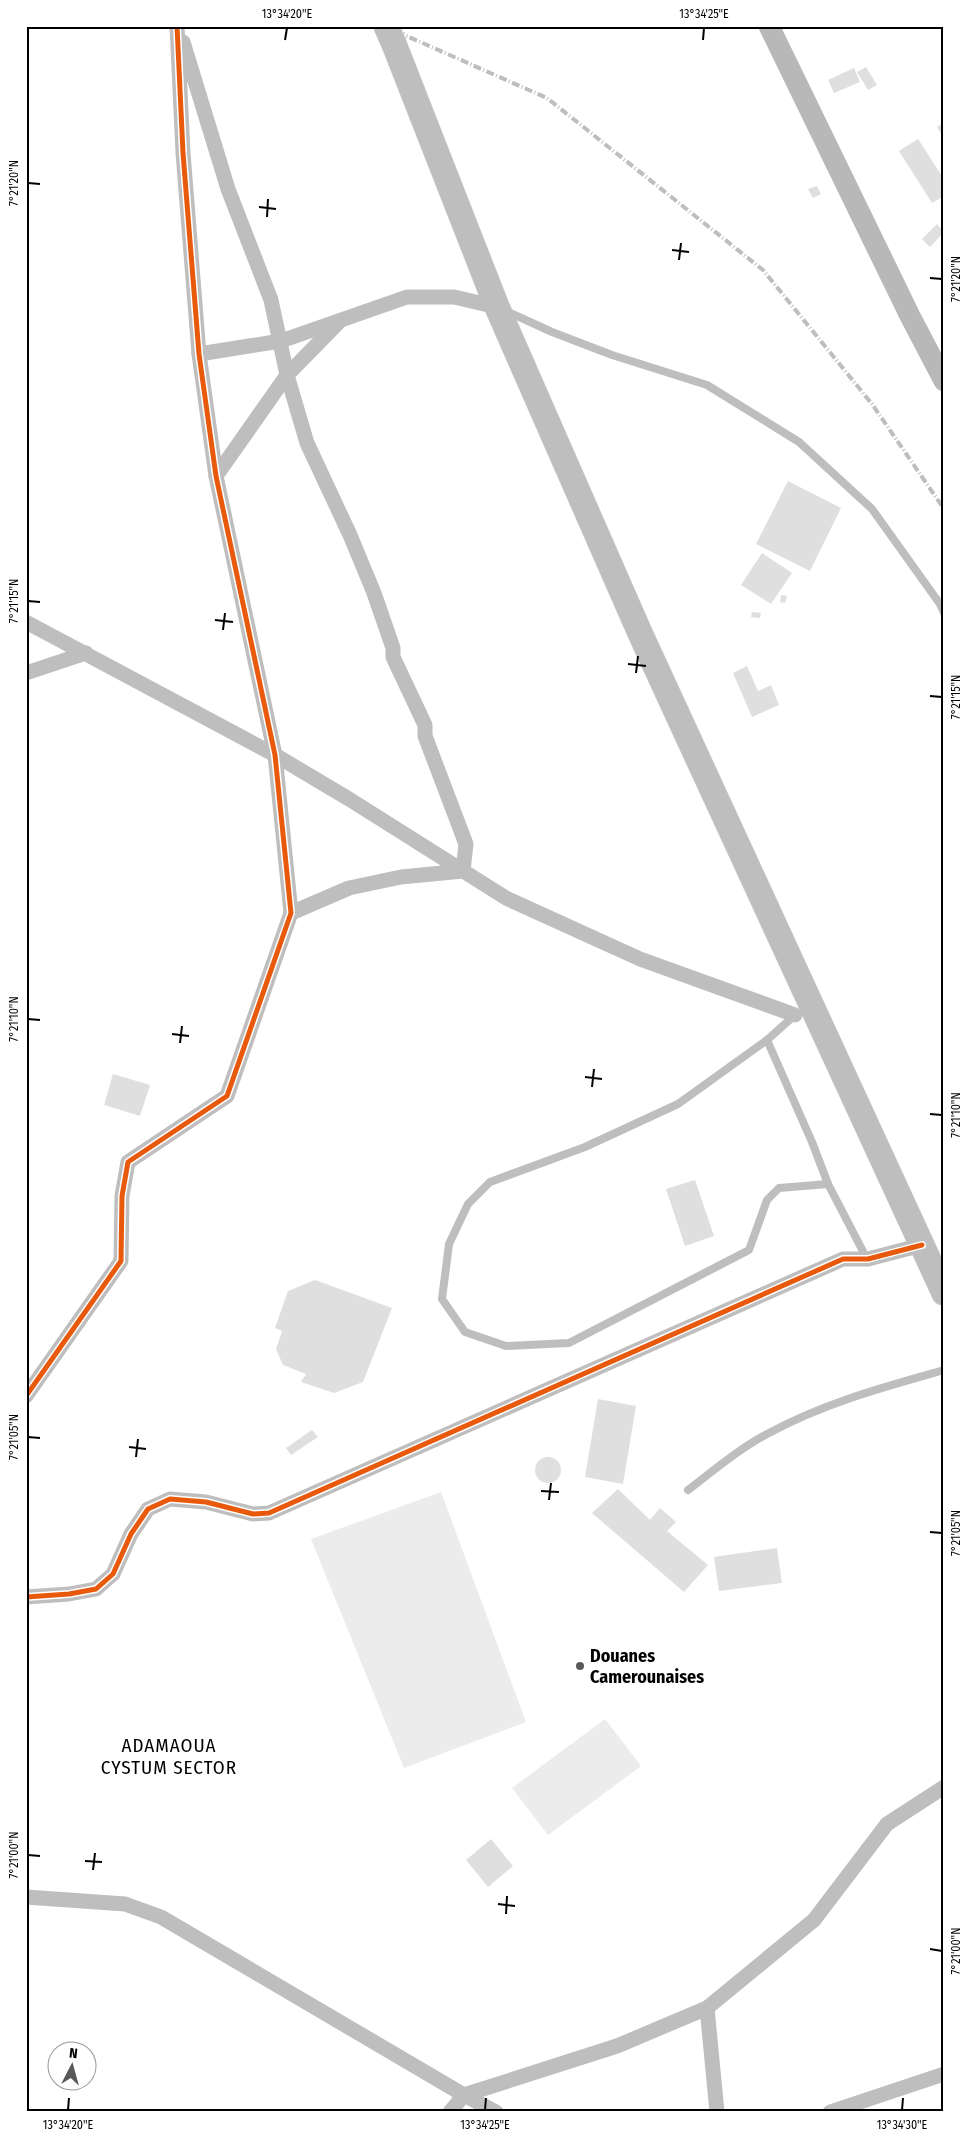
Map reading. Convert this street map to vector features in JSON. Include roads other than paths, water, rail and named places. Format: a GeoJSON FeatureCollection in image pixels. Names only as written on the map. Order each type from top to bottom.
{"type":"FeatureCollection","features":[{"type":"Feature","properties":{"kind":"main road"},"geometry":{"type":"LineString","coordinates":[[390,35],[497,307],[802,1008],[922,1245],[944,1293]]}},
{"type":"Feature","properties":{"kind":"street"},"geometry":{"type":"LineString","coordinates":[[177,26],[228,189],[271,300],[288,376],[307,443],[354,544],[374,594],[393,648],[393,658],[425,726],[425,736],[466,844],[463,871]]}},
{"type":"Feature","properties":{"kind":"street"},"geometry":{"type":"LineString","coordinates":[[26,1396],[121,1261],[122,1196],[128,1162],[226,1096],[291,913],[275,755],[216,476],[199,354],[182,153],[177,26]]}},
{"type":"Feature","properties":{"kind":"street"},"geometry":{"type":"LineString","coordinates":[[769,26],[910,316],[944,381]]}},
{"type":"Feature","properties":{"kind":"street"},"geometry":{"type":"LineString","coordinates":[[199,354],[281,341],[407,297],[454,297],[497,307]]}},
{"type":"Feature","properties":{"kind":"street"},"geometry":{"type":"LineString","coordinates":[[216,476],[288,376],[339,322]]}},
{"type":"Feature","properties":{"kind":"street"},"geometry":{"type":"LineString","coordinates":[[26,622],[275,755],[506,898],[640,959],[802,1008]]}},
{"type":"Feature","properties":{"kind":"street"},"geometry":{"type":"LineString","coordinates":[[26,673],[86,653]]}},
{"type":"Feature","properties":{"kind":"street"},"geometry":{"type":"LineString","coordinates":[[291,913],[349,888],[401,877],[463,871]]}},
{"type":"Feature","properties":{"kind":"street"},"geometry":{"type":"LineString","coordinates":[[26,1597],[69,1594],[96,1589],[112,1574],[130,1534],[148,1509],[170,1499],[206,1502],[253,1514],[269,1513],[843,1259],[868,1259],[922,1245]]}},
{"type":"Feature","properties":{"kind":"street"},"geometry":{"type":"LineString","coordinates":[[450,2112],[464,2096],[617,2046],[707,2008],[814,1920],[887,1824],[944,1788]]}},
{"type":"Feature","properties":{"kind":"street"},"geometry":{"type":"LineString","coordinates":[[26,1897],[125,1904],[162,1918],[464,2096],[496,2112]]}},
{"type":"Feature","properties":{"kind":"street"},"geometry":{"type":"LineString","coordinates":[[707,2008],[717,2112]]}},
{"type":"Feature","properties":{"kind":"street"},"geometry":{"type":"LineString","coordinates":[[830,2112],[944,2074]]}},
{"type":"Feature","properties":{"kind":"lane"},"geometry":{"type":"LineString","coordinates":[[497,307],[552,332],[707,385],[799,442],[872,508],[940,604],[944,613]]}},
{"type":"Feature","properties":{"kind":"lane"},"geometry":{"type":"LineString","coordinates":[[802,1008],[767,1040],[678,1104],[585,1147],[490,1182],[468,1204],[449,1244],[442,1299],[465,1332],[506,1346],[569,1343],[749,1250],[767,1200],[779,1188],[828,1184]]}},
{"type":"Feature","properties":{"kind":"lane"},"geometry":{"type":"LineString","coordinates":[[767,1040],[828,1184],[868,1259]]}},
{"type":"Feature","properties":{"kind":"lane"},"geometry":{"type":"LineString","coordinates":[[688,1490],[753,1443],[807,1414],[868,1391],[944,1370]]}},
{"type":"Feature","properties":{"kind":"railway"},"geometry":{"type":"LineString","coordinates":[[384,26],[547,98],[763,270],[872,404],[944,509]]}},
{"type":"Feature","properties":{"kind":"place","name":"Douanes Camerounaises"},"geometry":{"type":"Point","coordinates":[580,1666]}},
{"type":"Feature","properties":{"kind":"district","name":"ADAMAOUA CYSTUM SECTOR"},"geometry":{"type":"Point","coordinates":[169,1756]}}]}
